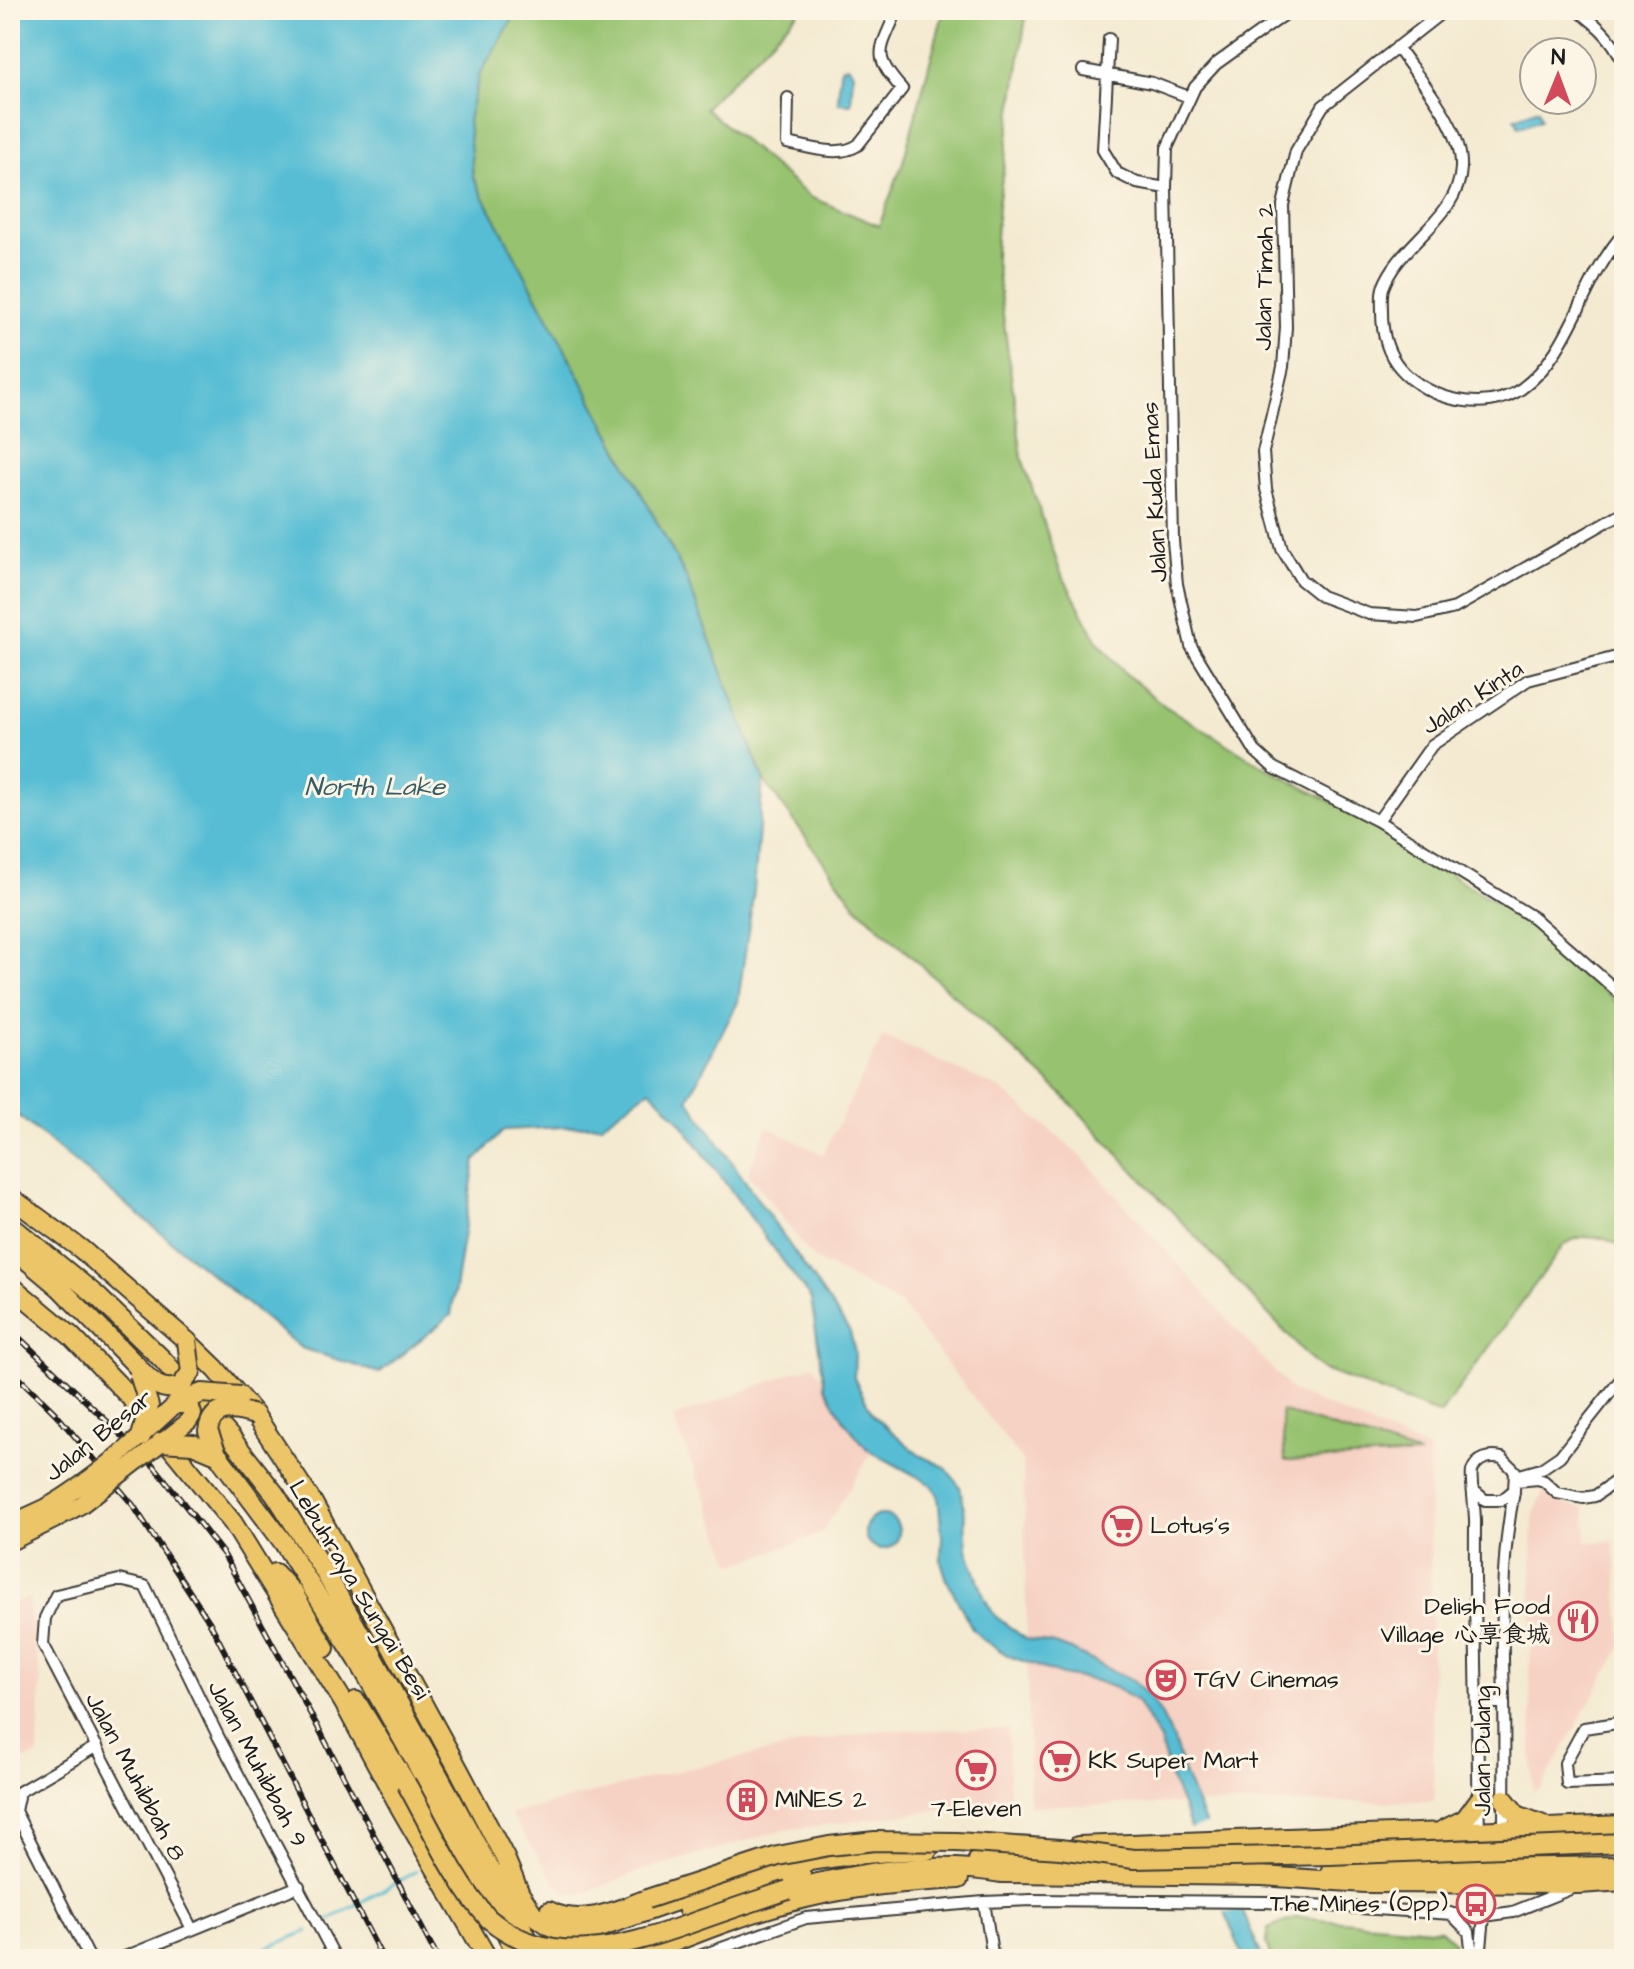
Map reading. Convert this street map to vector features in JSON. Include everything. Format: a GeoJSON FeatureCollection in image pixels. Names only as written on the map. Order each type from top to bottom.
{"type":"FeatureCollection","features":[{"type":"Feature","properties":{"kind":"highway"},"geometry":{"type":"LineString","coordinates":[[10,1197],[53,1228],[187,1341],[255,1415],[330,1534],[431,1717],[505,1858],[520,1894],[534,1915],[550,1926],[582,1932],[607,1927],[762,1871],[836,1855],[1624,1825]]}},
{"type":"Feature","properties":{"kind":"highway","name":"Lebuhraya Sungai Besi"},"geometry":{"type":"LineString","coordinates":[[10,1225],[97,1296],[163,1360],[231,1438],[302,1534],[424,1747],[539,1959]]}},
{"type":"Feature","properties":{"kind":"highway"},"geometry":{"type":"LineString","coordinates":[[10,1246],[59,1287],[157,1385],[169,1389],[181,1386],[191,1372],[187,1341]]}},
{"type":"Feature","properties":{"kind":"highway"},"geometry":{"type":"LineString","coordinates":[[10,1285],[71,1336],[150,1419],[233,1523],[344,1703],[488,1959]]}},
{"type":"Feature","properties":{"kind":"highway"},"geometry":{"type":"LineString","coordinates":[[135,1364],[148,1399],[147,1420],[141,1437]]}},
{"type":"Feature","properties":{"kind":"highway"},"geometry":{"type":"LineString","coordinates":[[175,1405],[202,1393],[240,1396]]}},
{"type":"Feature","properties":{"kind":"highway"},"geometry":{"type":"LineString","coordinates":[[255,1415],[232,1409],[215,1414],[208,1431],[217,1454],[283,1542],[358,1660],[459,1839],[519,1959]]}},
{"type":"Feature","properties":{"kind":"highway"},"geometry":{"type":"LineString","coordinates":[[161,1442],[193,1444],[217,1454]]}},
{"type":"Feature","properties":{"kind":"highway"},"geometry":{"type":"LineString","coordinates":[[257,1559],[284,1580],[294,1594],[476,1904],[497,1926],[540,1949],[563,1954],[604,1953],[788,1890],[847,1876],[894,1870],[965,1868],[1001,1873],[1262,1876],[1365,1883],[1579,1884],[1624,1881]]}},
{"type":"Feature","properties":{"kind":"highway"},"geometry":{"type":"LineString","coordinates":[[343,1640],[346,1654],[403,1765],[406,1783]]}},
{"type":"Feature","properties":{"kind":"highway"},"geometry":{"type":"LineString","coordinates":[[399,1661],[424,1747]]}},
{"type":"Feature","properties":{"kind":"highway"},"geometry":{"type":"LineString","coordinates":[[1504,1799],[1508,1807],[1525,1820],[1550,1830]]}},
{"type":"Feature","properties":{"kind":"highway"},"geometry":{"type":"LineString","coordinates":[[1424,1834],[1448,1829],[1459,1823],[1471,1813],[1479,1800]]}},
{"type":"Feature","properties":{"kind":"highway"},"geometry":{"type":"LineString","coordinates":[[1541,1868],[1529,1860],[1525,1851],[1529,1839],[1550,1830]]}},
{"type":"Feature","properties":{"kind":"highway"},"geometry":{"type":"LineString","coordinates":[[1424,1834],[1443,1839],[1448,1855],[1443,1864],[1425,1869]]}},
{"type":"Feature","properties":{"kind":"highway"},"geometry":{"type":"LineString","coordinates":[[505,1858],[538,1903],[553,1914],[574,1919],[604,1914],[763,1859],[850,1843],[910,1840],[957,1842],[1103,1853],[1134,1859]]}},
{"type":"Feature","properties":{"kind":"highway"},"geometry":{"type":"LineString","coordinates":[[605,1959],[627,1938],[659,1921],[774,1882],[826,1870],[910,1860],[1102,1862],[1624,1843]]}},
{"type":"Feature","properties":{"kind":"highway"},"geometry":{"type":"LineString","coordinates":[[1262,1876],[1283,1872],[1624,1866]]}},
{"type":"Feature","properties":{"kind":"highway"},"geometry":{"type":"LineString","coordinates":[[632,1959],[681,1939],[807,1898],[887,1885],[1001,1873]]}},
{"type":"Feature","properties":{"kind":"main road","name":"Jalan Besar"},"geometry":{"type":"LineString","coordinates":[[10,1524],[50,1514],[81,1505],[192,1418],[190,1405],[175,1405],[50,1514],[10,1542]]}},
{"type":"Feature","properties":{"kind":"street"},"geometry":{"type":"LineString","coordinates":[[788,98],[787,143],[840,152],[850,151],[858,145],[902,89],[881,62],[881,49],[897,10]]}},
{"type":"Feature","properties":{"kind":"street","name":"Jalan Kuda Emas"},"geometry":{"type":"LineString","coordinates":[[1291,10],[1216,64],[1195,87],[1167,148],[1173,541],[1177,584],[1191,646],[1255,751],[1274,768],[1378,821],[1534,918],[1624,997]]}},
{"type":"Feature","properties":{"kind":"street","name":"Jalan Timah 2"},"geometry":{"type":"LineString","coordinates":[[1445,10],[1323,106],[1296,151],[1283,205],[1286,327],[1283,367],[1263,452],[1266,489],[1282,549],[1301,580],[1321,596],[1369,614],[1417,617],[1455,608],[1624,512]]}},
{"type":"Feature","properties":{"kind":"street"},"geometry":{"type":"LineString","coordinates":[[1577,10],[1596,23],[1624,66]]}},
{"type":"Feature","properties":{"kind":"street"},"geometry":{"type":"LineString","coordinates":[[1109,39],[1103,150],[1117,173],[1137,183],[1166,188]]}},
{"type":"Feature","properties":{"kind":"street"},"geometry":{"type":"LineString","coordinates":[[1397,47],[1456,133],[1461,153],[1456,192],[1394,265],[1382,291],[1384,340],[1398,367],[1414,382],[1442,397],[1469,402],[1501,400],[1520,390],[1537,376],[1564,335],[1603,261],[1624,233]]}},
{"type":"Feature","properties":{"kind":"street"},"geometry":{"type":"LineString","coordinates":[[1083,70],[1152,83],[1189,97]]}},
{"type":"Feature","properties":{"kind":"street","name":"Jalan Kinta"},"geometry":{"type":"LineString","coordinates":[[1378,821],[1432,745],[1528,680],[1623,655]]}},
{"type":"Feature","properties":{"kind":"street"},"geometry":{"type":"LineString","coordinates":[[1516,1482],[1509,1462],[1502,1458],[1487,1457],[1476,1464],[1472,1472],[1473,1490],[1485,1500],[1502,1500],[1516,1482],[1560,1456],[1624,1375]]}},
{"type":"Feature","properties":{"kind":"street"},"geometry":{"type":"LineString","coordinates":[[1516,1482],[1538,1479],[1557,1493],[1583,1498],[1595,1496],[1622,1476]]}},
{"type":"Feature","properties":{"kind":"street"},"geometry":{"type":"LineString","coordinates":[[1622,1476],[1624,1557]]}},
{"type":"Feature","properties":{"kind":"street","name":"Jalan Dulang"},"geometry":{"type":"LineString","coordinates":[[1504,1868],[1501,1620],[1505,1533],[1516,1482]]}},
{"type":"Feature","properties":{"kind":"street","name":"Jalan Dulang"},"geometry":{"type":"LineString","coordinates":[[1473,1490],[1476,1502],[1474,1605],[1479,1868]]}},
{"type":"Feature","properties":{"kind":"street","name":"Jalan Muhibbah 8"},"geometry":{"type":"LineString","coordinates":[[145,1586],[119,1580],[56,1595],[45,1618],[43,1644],[192,1929]]}},
{"type":"Feature","properties":{"kind":"street","name":"Jalan Muhibbah 9"},"geometry":{"type":"LineString","coordinates":[[145,1586],[218,1736],[336,1959]]}},
{"type":"Feature","properties":{"kind":"street"},"geometry":{"type":"LineString","coordinates":[[1478,1703],[1504,1703]]}},
{"type":"Feature","properties":{"kind":"street"},"geometry":{"type":"LineString","coordinates":[[1624,1722],[1584,1728],[1565,1763],[1567,1784],[1624,1782]]}},
{"type":"Feature","properties":{"kind":"street"},"geometry":{"type":"LineString","coordinates":[[90,1959],[15,1811],[19,1792],[97,1746]]}},
{"type":"Feature","properties":{"kind":"street"},"geometry":{"type":"LineString","coordinates":[[691,1959],[806,1918],[984,1902],[1267,1902],[1484,1916],[1513,1912],[1579,1884]]}},
{"type":"Feature","properties":{"kind":"street"},"geometry":{"type":"LineString","coordinates":[[120,1959],[299,1886]]}},
{"type":"Feature","properties":{"kind":"street"},"geometry":{"type":"LineString","coordinates":[[984,1902],[993,1959]]}},
{"type":"Feature","properties":{"kind":"street"},"geometry":{"type":"LineString","coordinates":[[1450,1913],[1469,1932],[1472,1954],[1478,1959],[1483,1956],[1484,1916]]}},
{"type":"Feature","properties":{"kind":"shaded area"},"geometry":{"type":"Polygon","coordinates":[[[883,1036],[1001,1089],[1080,1155],[1292,1391],[1429,1450],[1434,1801],[1030,1806],[1023,1461],[900,1304],[813,1258],[748,1173],[767,1127],[823,1154],[883,1036]]]}},
{"type":"Feature","properties":{"kind":"shaded area"},"geometry":{"type":"Polygon","coordinates":[[[813,1365],[872,1452],[821,1534],[733,1565],[673,1418],[813,1365]]]}},
{"type":"Feature","properties":{"kind":"shaded area"},"geometry":{"type":"Polygon","coordinates":[[[1543,1491],[1563,1504],[1585,1508],[1587,1542],[1614,1541],[1622,1645],[1541,1788],[1533,1792],[1530,1671],[1533,1517],[1543,1491]]]}},
{"type":"Feature","properties":{"kind":"shaded area"},"geometry":{"type":"Polygon","coordinates":[[[29,1598],[33,1640],[41,1675],[38,1755],[10,1766],[10,1604],[29,1598]]]}},
{"type":"Feature","properties":{"kind":"shaded area","name":"MINES 2"},"geometry":{"type":"Polygon","coordinates":[[[1008,1729],[1010,1813],[940,1810],[785,1830],[643,1870],[584,1893],[567,1894],[559,1887],[510,1814],[678,1771],[822,1740],[883,1730],[1008,1729]]]}},
{"type":"Feature","properties":{"kind":"green space"},"geometry":{"type":"Polygon","coordinates":[[[518,10],[801,10],[705,108],[810,197],[879,226],[903,162],[944,10],[1027,10],[998,205],[995,255],[1022,458],[1060,571],[1098,642],[1127,675],[1165,706],[1268,769],[1350,811],[1538,929],[1624,1009],[1624,1248],[1594,1237],[1579,1238],[1564,1245],[1440,1414],[1324,1370],[1313,1362],[1064,1096],[856,906],[763,779],[685,575],[473,177],[468,120],[479,76],[518,10]]]}},
{"type":"Feature","properties":{"kind":"green space"},"geometry":{"type":"Polygon","coordinates":[[[1281,1411],[1420,1455],[1285,1461],[1281,1411]]]}},
{"type":"Feature","properties":{"kind":"green space"},"geometry":{"type":"Polygon","coordinates":[[[1297,1917],[1441,1930],[1453,1941],[1455,1959],[1271,1959],[1266,1942],[1268,1929],[1297,1917]]]}},
{"type":"Feature","properties":{"kind":"water","name":"North Lake"},"geometry":{"type":"Polygon","coordinates":[[[10,10],[518,10],[479,76],[468,120],[473,177],[685,575],[763,779],[754,890],[738,1002],[688,1099],[850,1332],[855,1352],[854,1378],[873,1415],[919,1455],[945,1467],[960,1487],[967,1549],[985,1599],[995,1616],[1026,1639],[1071,1650],[1135,1682],[1150,1697],[1174,1740],[1183,1771],[1263,1959],[1244,1959],[1170,1776],[1160,1741],[1137,1701],[1096,1681],[1062,1675],[1009,1656],[982,1639],[972,1628],[947,1580],[941,1561],[938,1495],[931,1485],[868,1450],[845,1422],[825,1387],[811,1299],[678,1119],[650,1089],[601,1125],[504,1130],[475,1161],[451,1315],[379,1373],[301,1348],[10,1109],[10,10]]]}},
{"type":"Feature","properties":{"kind":"water"},"geometry":{"type":"Polygon","coordinates":[[[849,66],[853,73],[851,104],[838,103],[840,71],[842,67],[849,66]]]}},
{"type":"Feature","properties":{"kind":"water"},"geometry":{"type":"Polygon","coordinates":[[[1540,116],[1541,119],[1519,127],[1515,118],[1540,116]]]}},
{"type":"Feature","properties":{"kind":"water"},"geometry":{"type":"Polygon","coordinates":[[[882,1515],[894,1520],[899,1532],[894,1544],[882,1549],[870,1544],[865,1532],[870,1520],[882,1515]]]}},
{"type":"Feature","properties":{"kind":"pier"},"geometry":{"type":"Polygon","coordinates":[[[1210,1824],[1248,1910],[1221,1912],[1187,1830],[1210,1824]]]}},
{"type":"Feature","properties":{"kind":"waterway"},"geometry":{"type":"LineString","coordinates":[[327,1921],[417,1871]]}},
{"type":"Feature","properties":{"kind":"waterway"},"geometry":{"type":"LineString","coordinates":[[240,1959],[308,1931]]}},
{"type":"Feature","properties":{"kind":"railway"},"geometry":{"type":"LineString","coordinates":[[10,1329],[155,1467],[224,1555],[438,1959]]}},
{"type":"Feature","properties":{"kind":"railway"},"geometry":{"type":"LineString","coordinates":[[10,1369],[55,1413],[133,1505],[210,1623],[383,1959]]}},
{"type":"Feature","properties":{"kind":"place","name":"Lotus's"},"geometry":{"type":"Point","coordinates":[1122,1526]}},
{"type":"Feature","properties":{"kind":"place","name":"Delish Food Village 心享食城"},"geometry":{"type":"Point","coordinates":[1578,1621]}},
{"type":"Feature","properties":{"kind":"place","name":"TGV Cinemas"},"geometry":{"type":"Point","coordinates":[1166,1680]}},
{"type":"Feature","properties":{"kind":"place","name":"KK Super Mart"},"geometry":{"type":"Point","coordinates":[1060,1761]}},
{"type":"Feature","properties":{"kind":"place","name":"7-Eleven"},"geometry":{"type":"Point","coordinates":[976,1770]}},
{"type":"Feature","properties":{"kind":"place","name":"MINES 2"},"geometry":{"type":"Point","coordinates":[747,1800]}},
{"type":"Feature","properties":{"kind":"place","name":"The Mines (Opp)"},"geometry":{"type":"Point","coordinates":[1476,1904]}}]}
